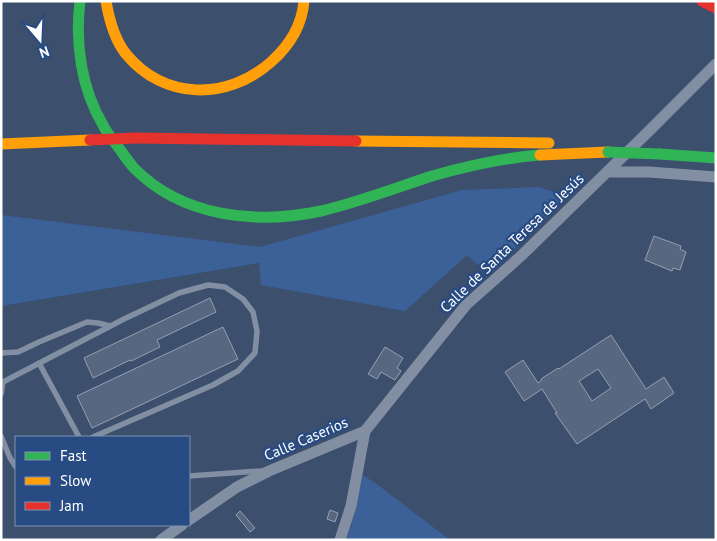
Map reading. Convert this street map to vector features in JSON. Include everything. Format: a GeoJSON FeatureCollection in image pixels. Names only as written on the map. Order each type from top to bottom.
{"type":"FeatureCollection","features":[{"type":"Feature","properties":{"kind":"highway"},"geometry":{"type":"LineString","coordinates":[[80,1],[79,57],[92,102],[101,124],[126,159],[155,187],[172,197],[201,209],[220,214],[257,218],[297,216],[336,208],[437,175],[489,162],[549,154],[665,150],[716,151]]}},
{"type":"Feature","properties":{"kind":"highway"},"geometry":{"type":"LineString","coordinates":[[106,1],[116,37],[126,53],[138,66],[154,79],[170,86],[202,91],[237,84],[256,74],[272,62],[288,46],[299,27],[304,1]]}},
{"type":"Feature","properties":{"kind":"highway"},"geometry":{"type":"LineString","coordinates":[[702,1],[716,8]]}},
{"type":"Feature","properties":{"kind":"highway"},"geometry":{"type":"LineString","coordinates":[[1,144],[136,138],[620,143],[716,158]]}},
{"type":"Feature","properties":{"kind":"street","name":"Calle de Santa Teresa de Jesús"},"geometry":{"type":"LineString","coordinates":[[366,431],[466,305],[521,256],[716,64]]}},
{"type":"Feature","properties":{"kind":"street","name":"Calle de Santa Teresa de Jesús"},"geometry":{"type":"LineString","coordinates":[[607,172],[649,172],[716,177]]}},
{"type":"Feature","properties":{"kind":"street","name":"Calle Caserios"},"geometry":{"type":"LineString","coordinates":[[190,519],[237,487],[269,471],[366,431]]}},
{"type":"Feature","properties":{"kind":"street","name":"Calle Caserios"},"geometry":{"type":"LineString","coordinates":[[340,540],[351,506],[366,431]]}},
{"type":"Feature","properties":{"kind":"street"},"geometry":{"type":"LineString","coordinates":[[161,540],[181,526]]}},
{"type":"Feature","properties":{"kind":"lane"},"geometry":{"type":"LineString","coordinates":[[1,394],[2,382],[110,326],[179,293],[208,286],[225,287],[243,299],[253,312],[257,331],[255,353],[238,371],[95,436]]}},
{"type":"Feature","properties":{"kind":"lane"},"geometry":{"type":"LineString","coordinates":[[1,354],[18,352],[87,322],[98,322],[110,326]]}},
{"type":"Feature","properties":{"kind":"lane"},"geometry":{"type":"LineString","coordinates":[[39,363],[78,436]]}},
{"type":"Feature","properties":{"kind":"lane"},"geometry":{"type":"LineString","coordinates":[[1,436],[15,466]]}},
{"type":"Feature","properties":{"kind":"lane"},"geometry":{"type":"LineString","coordinates":[[190,476],[269,471]]}},
{"type":"Feature","properties":{"kind":"shaded area"},"geometry":{"type":"Polygon","coordinates":[[[539,187],[565,196],[489,275],[467,255],[405,311],[261,285],[259,263],[1,306],[1,215],[260,247],[462,190],[539,187]]]}},
{"type":"Feature","properties":{"kind":"shaded area"},"geometry":{"type":"Polygon","coordinates":[[[363,475],[450,540],[346,540],[352,523],[363,475]]]}},
{"type":"Feature","properties":{"kind":"building"},"geometry":{"type":"Polygon","coordinates":[[[654,236],[681,246],[680,249],[686,252],[680,270],[673,268],[672,271],[645,260],[654,236]]]}},
{"type":"Feature","properties":{"kind":"building"},"geometry":{"type":"Polygon","coordinates":[[[210,298],[216,312],[157,340],[160,347],[93,378],[84,358],[210,298]]]}},
{"type":"Feature","properties":{"kind":"building"},"geometry":{"type":"Polygon","coordinates":[[[223,327],[238,359],[92,428],[77,396],[223,327]]]}},
{"type":"Feature","properties":{"kind":"building"},"geometry":{"type":"Polygon","coordinates":[[[611,335],[646,389],[664,377],[674,393],[651,409],[645,399],[577,444],[555,413],[557,413],[542,389],[524,401],[505,372],[523,360],[538,383],[541,379],[611,335]],[[598,369],[579,381],[592,401],[611,388],[598,369]]]}},
{"type":"Feature","properties":{"kind":"building"},"geometry":{"type":"Polygon","coordinates":[[[385,347],[403,358],[397,368],[401,371],[395,380],[381,372],[377,379],[368,374],[385,347]]]}},
{"type":"Feature","properties":{"kind":"building"},"geometry":{"type":"Polygon","coordinates":[[[330,510],[338,513],[335,522],[327,519],[330,510]]]}},
{"type":"Feature","properties":{"kind":"building"},"geometry":{"type":"Polygon","coordinates":[[[240,511],[255,528],[250,532],[236,515],[240,511]]]}},
{"type":"Feature","properties":{"kind":"traffic: fast"},"geometry":{"type":"LineString","coordinates":[[80,1],[78,33],[81,65],[89,96],[104,128],[134,168],[153,184],[174,197],[197,207],[221,213],[246,216],[296,215],[321,211],[458,169],[499,160],[540,155]]}},
{"type":"Feature","properties":{"kind":"traffic: fast"},"geometry":{"type":"LineString","coordinates":[[608,152],[660,154]]}},
{"type":"Feature","properties":{"kind":"traffic: fast"},"geometry":{"type":"LineString","coordinates":[[660,154],[716,158]]}},
{"type":"Feature","properties":{"kind":"traffic: slow"},"geometry":{"type":"LineString","coordinates":[[106,1],[110,22],[118,42],[126,54],[141,69],[158,80],[177,87],[196,90],[216,89],[235,84],[254,75],[271,62],[294,35],[301,19],[304,1]]}},
{"type":"Feature","properties":{"kind":"traffic: slow"},"geometry":{"type":"LineString","coordinates":[[1,144],[90,140]]}},
{"type":"Feature","properties":{"kind":"traffic: slow"},"geometry":{"type":"LineString","coordinates":[[356,141],[549,143]]}},
{"type":"Feature","properties":{"kind":"traffic: slow"},"geometry":{"type":"LineString","coordinates":[[540,155],[608,152]]}},
{"type":"Feature","properties":{"kind":"traffic: jam"},"geometry":{"type":"LineString","coordinates":[[702,1],[716,8]]}},
{"type":"Feature","properties":{"kind":"traffic: jam"},"geometry":{"type":"LineString","coordinates":[[136,138],[356,141]]}},
{"type":"Feature","properties":{"kind":"traffic: jam"},"geometry":{"type":"LineString","coordinates":[[90,140],[136,138]]}}]}
